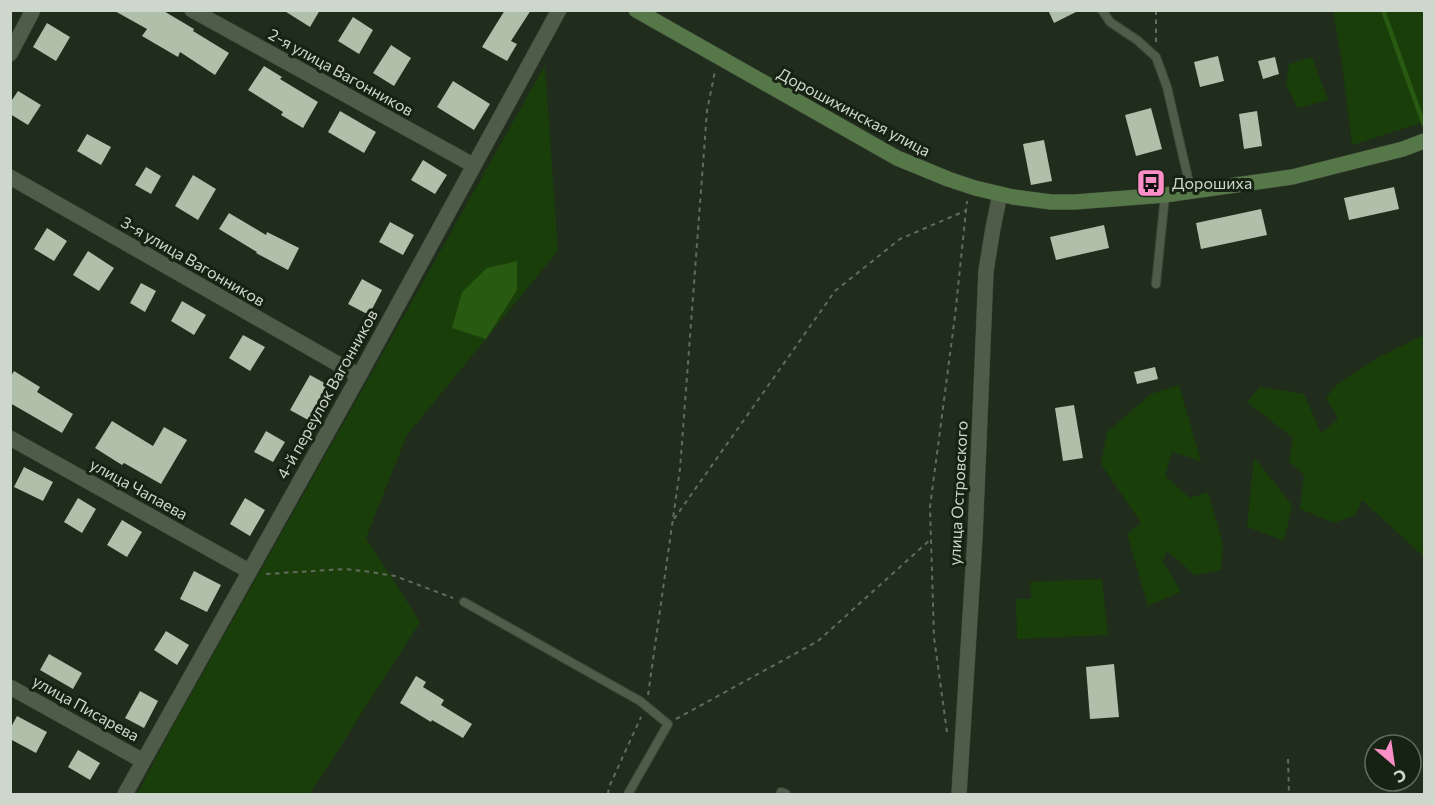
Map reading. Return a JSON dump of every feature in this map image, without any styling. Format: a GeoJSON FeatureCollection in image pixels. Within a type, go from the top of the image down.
{"type":"FeatureCollection","features":[{"type":"Feature","properties":{"kind":"street"},"geometry":{"type":"LineString","coordinates":[[10,54],[33,10]]}},
{"type":"Feature","properties":{"kind":"street","name":"2-я улица Вагонников"},"geometry":{"type":"LineString","coordinates":[[192,10],[473,165]]}},
{"type":"Feature","properties":{"kind":"street","name":"4-й переулок Вагонников"},"geometry":{"type":"LineString","coordinates":[[126,795],[559,10]]}},
{"type":"Feature","properties":{"kind":"street","name":"Дорошихинская улица"},"geometry":{"type":"LineString","coordinates":[[636,10],[897,158],[935,175],[1000,194],[1038,200],[1075,202],[1166,195],[1292,177],[1403,149],[1425,141]]}},
{"type":"Feature","properties":{"kind":"street","name":"3-я улица Вагонников"},"geometry":{"type":"LineString","coordinates":[[10,177],[359,376]]}},
{"type":"Feature","properties":{"kind":"street","name":"улица Островского"},"geometry":{"type":"LineString","coordinates":[[959,795],[975,537],[986,271],[1000,194]]}},
{"type":"Feature","properties":{"kind":"street","name":"улица Чапаева"},"geometry":{"type":"LineString","coordinates":[[10,438],[249,571]]}},
{"type":"Feature","properties":{"kind":"street","name":"улица Писарева"},"geometry":{"type":"LineString","coordinates":[[10,687],[143,761]]}},
{"type":"Feature","properties":{"kind":"lane"},"geometry":{"type":"LineString","coordinates":[[1102,10],[1110,22],[1137,40],[1156,57],[1167,87],[1191,191]]}},
{"type":"Feature","properties":{"kind":"lane"},"geometry":{"type":"LineString","coordinates":[[1156,284],[1166,195]]}},
{"type":"Feature","properties":{"kind":"lane"},"geometry":{"type":"LineString","coordinates":[[464,602],[629,695],[668,723],[627,795]]}},
{"type":"Feature","properties":{"kind":"path"},"geometry":{"type":"LineString","coordinates":[[1156,10],[1156,57]]}},
{"type":"Feature","properties":{"kind":"path"},"geometry":{"type":"LineString","coordinates":[[608,795],[609,787],[647,707],[680,469],[707,111],[718,57]]}},
{"type":"Feature","properties":{"kind":"path"},"geometry":{"type":"LineString","coordinates":[[948,738],[934,637],[930,507],[968,186]]}},
{"type":"Feature","properties":{"kind":"path"},"geometry":{"type":"LineString","coordinates":[[673,521],[835,291],[900,239],[966,210]]}},
{"type":"Feature","properties":{"kind":"path"},"geometry":{"type":"LineString","coordinates":[[668,723],[818,641],[931,539]]}},
{"type":"Feature","properties":{"kind":"path"},"geometry":{"type":"LineString","coordinates":[[249,571],[267,575],[345,569],[371,572],[395,576],[464,602]]}},
{"type":"Feature","properties":{"kind":"path"},"geometry":{"type":"LineString","coordinates":[[1288,759],[1289,795]]}},
{"type":"Feature","properties":{"kind":"shaded area"},"geometry":{"type":"Polygon","coordinates":[[[1333,11],[1424,11],[1424,119],[1418,124],[1352,145],[1333,11]]]}},
{"type":"Feature","properties":{"kind":"shaded area"},"geometry":{"type":"Polygon","coordinates":[[[1312,57],[1328,100],[1297,108],[1286,85],[1289,64],[1312,57]]]}},
{"type":"Feature","properties":{"kind":"shaded area"},"geometry":{"type":"Polygon","coordinates":[[[545,65],[558,251],[407,435],[366,538],[420,622],[310,794],[137,794],[173,726],[545,65]]]}},
{"type":"Feature","properties":{"kind":"shaded area"},"geometry":{"type":"Polygon","coordinates":[[[517,261],[517,290],[486,339],[452,328],[462,292],[487,268],[517,261]]]}},
{"type":"Feature","properties":{"kind":"shaded area"},"geometry":{"type":"Polygon","coordinates":[[[1424,335],[1424,557],[1362,500],[1355,515],[1334,523],[1300,509],[1304,475],[1289,461],[1293,438],[1247,402],[1260,387],[1304,394],[1321,433],[1338,419],[1326,398],[1337,384],[1381,356],[1424,335]]]}},
{"type":"Feature","properties":{"kind":"shaded area"},"geometry":{"type":"Polygon","coordinates":[[[1179,385],[1201,461],[1172,452],[1165,476],[1190,498],[1208,492],[1223,544],[1221,570],[1195,575],[1167,551],[1163,561],[1181,592],[1148,606],[1127,534],[1141,523],[1101,464],[1107,432],[1151,394],[1179,385]]]}},
{"type":"Feature","properties":{"kind":"shaded area"},"geometry":{"type":"Polygon","coordinates":[[[1254,457],[1292,505],[1284,541],[1247,527],[1254,457]]]}},
{"type":"Feature","properties":{"kind":"shaded area"},"geometry":{"type":"Polygon","coordinates":[[[1102,579],[1108,635],[1017,639],[1016,599],[1031,599],[1030,582],[1102,579]]]}},
{"type":"Feature","properties":{"kind":"building"},"geometry":{"type":"Polygon","coordinates":[[[113,10],[162,10],[229,53],[215,75],[180,52],[178,57],[142,36],[147,29],[113,10]]]}},
{"type":"Feature","properties":{"kind":"building"},"geometry":{"type":"Polygon","coordinates":[[[283,10],[320,10],[310,27],[283,10]]]}},
{"type":"Feature","properties":{"kind":"building"},"geometry":{"type":"Polygon","coordinates":[[[505,10],[531,10],[511,41],[517,44],[507,61],[482,47],[505,10]]]}},
{"type":"Feature","properties":{"kind":"building"},"geometry":{"type":"Polygon","coordinates":[[[1048,10],[1080,10],[1054,23],[1048,10]]]}},
{"type":"Feature","properties":{"kind":"building"},"geometry":{"type":"Polygon","coordinates":[[[353,17],[373,30],[359,54],[338,41],[353,17]]]}},
{"type":"Feature","properties":{"kind":"building"},"geometry":{"type":"Polygon","coordinates":[[[47,23],[70,37],[56,61],[33,47],[47,23]]]}},
{"type":"Feature","properties":{"kind":"building"},"geometry":{"type":"Polygon","coordinates":[[[391,45],[411,58],[394,86],[373,73],[391,45]]]}},
{"type":"Feature","properties":{"kind":"building"},"geometry":{"type":"Polygon","coordinates":[[[1218,56],[1224,81],[1200,87],[1194,62],[1218,56]]]}},
{"type":"Feature","properties":{"kind":"building"},"geometry":{"type":"Polygon","coordinates":[[[1275,57],[1279,74],[1263,79],[1258,61],[1275,57]]]}},
{"type":"Feature","properties":{"kind":"building"},"geometry":{"type":"Polygon","coordinates":[[[264,66],[282,77],[280,79],[318,102],[303,128],[281,115],[283,112],[248,90],[264,66]]]}},
{"type":"Feature","properties":{"kind":"building"},"geometry":{"type":"Polygon","coordinates":[[[453,81],[490,104],[474,130],[437,107],[453,81]]]}},
{"type":"Feature","properties":{"kind":"building"},"geometry":{"type":"Polygon","coordinates":[[[18,91],[41,105],[28,125],[10,114],[10,103],[18,91]]]}},
{"type":"Feature","properties":{"kind":"building"},"geometry":{"type":"Polygon","coordinates":[[[1151,108],[1162,149],[1136,156],[1125,115],[1151,108]]]}},
{"type":"Feature","properties":{"kind":"building"},"geometry":{"type":"Polygon","coordinates":[[[340,111],[376,132],[364,153],[328,132],[340,111]]]}},
{"type":"Feature","properties":{"kind":"building"},"geometry":{"type":"Polygon","coordinates":[[[1257,111],[1262,146],[1244,149],[1239,114],[1257,111]]]}},
{"type":"Feature","properties":{"kind":"building"},"geometry":{"type":"Polygon","coordinates":[[[87,134],[111,147],[101,165],[77,151],[87,134]]]}},
{"type":"Feature","properties":{"kind":"building"},"geometry":{"type":"Polygon","coordinates":[[[1044,140],[1052,181],[1031,185],[1023,144],[1044,140]]]}},
{"type":"Feature","properties":{"kind":"building"},"geometry":{"type":"Polygon","coordinates":[[[423,160],[447,175],[435,194],[411,180],[423,160]]]}},
{"type":"Feature","properties":{"kind":"building"},"geometry":{"type":"Polygon","coordinates":[[[146,167],[161,176],[151,194],[135,185],[146,167]]]}},
{"type":"Feature","properties":{"kind":"building"},"geometry":{"type":"Polygon","coordinates":[[[193,175],[216,189],[198,220],[175,206],[193,175]]]}},
{"type":"Feature","properties":{"kind":"building"},"geometry":{"type":"Polygon","coordinates":[[[1394,187],[1399,209],[1349,220],[1344,198],[1394,187]]]}},
{"type":"Feature","properties":{"kind":"building"},"geometry":{"type":"Polygon","coordinates":[[[1261,209],[1267,235],[1201,249],[1196,223],[1261,209]]]}},
{"type":"Feature","properties":{"kind":"building"},"geometry":{"type":"Polygon","coordinates":[[[229,213],[266,235],[267,232],[299,248],[288,270],[219,229],[229,213]]]}},
{"type":"Feature","properties":{"kind":"building"},"geometry":{"type":"Polygon","coordinates":[[[390,222],[414,235],[403,255],[379,242],[390,222]]]}},
{"type":"Feature","properties":{"kind":"building"},"geometry":{"type":"Polygon","coordinates":[[[1104,225],[1109,248],[1056,260],[1050,237],[1104,225]]]}},
{"type":"Feature","properties":{"kind":"building"},"geometry":{"type":"Polygon","coordinates":[[[47,228],[67,241],[54,261],[34,249],[47,228]]]}},
{"type":"Feature","properties":{"kind":"building"},"geometry":{"type":"Polygon","coordinates":[[[88,251],[114,268],[99,291],[73,275],[88,251]]]}},
{"type":"Feature","properties":{"kind":"building"},"geometry":{"type":"Polygon","coordinates":[[[362,279],[382,290],[369,315],[348,304],[362,279]]]}},
{"type":"Feature","properties":{"kind":"building"},"geometry":{"type":"Polygon","coordinates":[[[141,283],[156,291],[145,312],[130,303],[141,283]]]}},
{"type":"Feature","properties":{"kind":"building"},"geometry":{"type":"Polygon","coordinates":[[[182,301],[206,315],[194,335],[171,321],[182,301]]]}},
{"type":"Feature","properties":{"kind":"building"},"geometry":{"type":"Polygon","coordinates":[[[243,335],[265,347],[250,371],[229,358],[243,335]]]}},
{"type":"Feature","properties":{"kind":"building"},"geometry":{"type":"Polygon","coordinates":[[[1155,367],[1158,379],[1137,384],[1134,372],[1155,367]]]}},
{"type":"Feature","properties":{"kind":"building"},"geometry":{"type":"Polygon","coordinates":[[[14,371],[40,387],[37,392],[73,414],[62,433],[10,403],[10,378],[14,371]]]}},
{"type":"Feature","properties":{"kind":"building"},"geometry":{"type":"Polygon","coordinates":[[[310,375],[330,386],[310,421],[290,410],[310,375]]]}},
{"type":"Feature","properties":{"kind":"building"},"geometry":{"type":"Polygon","coordinates":[[[1074,405],[1083,458],[1063,461],[1055,408],[1074,405]]]}},
{"type":"Feature","properties":{"kind":"building"},"geometry":{"type":"Polygon","coordinates":[[[112,421],[153,446],[164,427],[187,440],[161,484],[124,463],[122,465],[95,448],[112,421]]]}},
{"type":"Feature","properties":{"kind":"building"},"geometry":{"type":"Polygon","coordinates":[[[266,431],[285,442],[273,462],[254,452],[266,431]]]}},
{"type":"Feature","properties":{"kind":"building"},"geometry":{"type":"Polygon","coordinates":[[[24,467],[53,482],[43,501],[14,487],[24,467]]]}},
{"type":"Feature","properties":{"kind":"building"},"geometry":{"type":"Polygon","coordinates":[[[78,498],[96,509],[82,533],[64,522],[78,498]]]}},
{"type":"Feature","properties":{"kind":"building"},"geometry":{"type":"Polygon","coordinates":[[[245,498],[265,510],[250,536],[230,524],[245,498]]]}},
{"type":"Feature","properties":{"kind":"building"},"geometry":{"type":"Polygon","coordinates":[[[122,520],[142,532],[127,557],[107,545],[122,520]]]}},
{"type":"Feature","properties":{"kind":"building"},"geometry":{"type":"Polygon","coordinates":[[[194,571],[221,585],[207,612],[180,599],[194,571]]]}},
{"type":"Feature","properties":{"kind":"building"},"geometry":{"type":"Polygon","coordinates":[[[166,631],[189,645],[177,665],[154,650],[166,631]]]}},
{"type":"Feature","properties":{"kind":"building"},"geometry":{"type":"Polygon","coordinates":[[[49,654],[82,673],[73,689],[40,670],[49,654]]]}},
{"type":"Feature","properties":{"kind":"building"},"geometry":{"type":"Polygon","coordinates":[[[1114,664],[1119,717],[1090,719],[1086,667],[1114,664]]]}},
{"type":"Feature","properties":{"kind":"building"},"geometry":{"type":"Polygon","coordinates":[[[416,676],[426,682],[423,687],[444,700],[441,705],[472,724],[463,738],[400,703],[416,676]]]}},
{"type":"Feature","properties":{"kind":"building"},"geometry":{"type":"Polygon","coordinates":[[[140,691],[158,701],[144,728],[125,718],[140,691]]]}},
{"type":"Feature","properties":{"kind":"building"},"geometry":{"type":"Polygon","coordinates":[[[17,716],[47,732],[36,753],[10,739],[10,729],[17,716]]]}},
{"type":"Feature","properties":{"kind":"building"},"geometry":{"type":"Polygon","coordinates":[[[78,750],[100,763],[90,780],[68,767],[78,750]]]}},
{"type":"Feature","properties":{"kind":"waterway"},"geometry":{"type":"LineString","coordinates":[[1383,10],[1424,125]]}},
{"type":"Feature","properties":{"kind":"place","name":"Дорошиха"},"geometry":{"type":"Point","coordinates":[1151,183]}}]}
